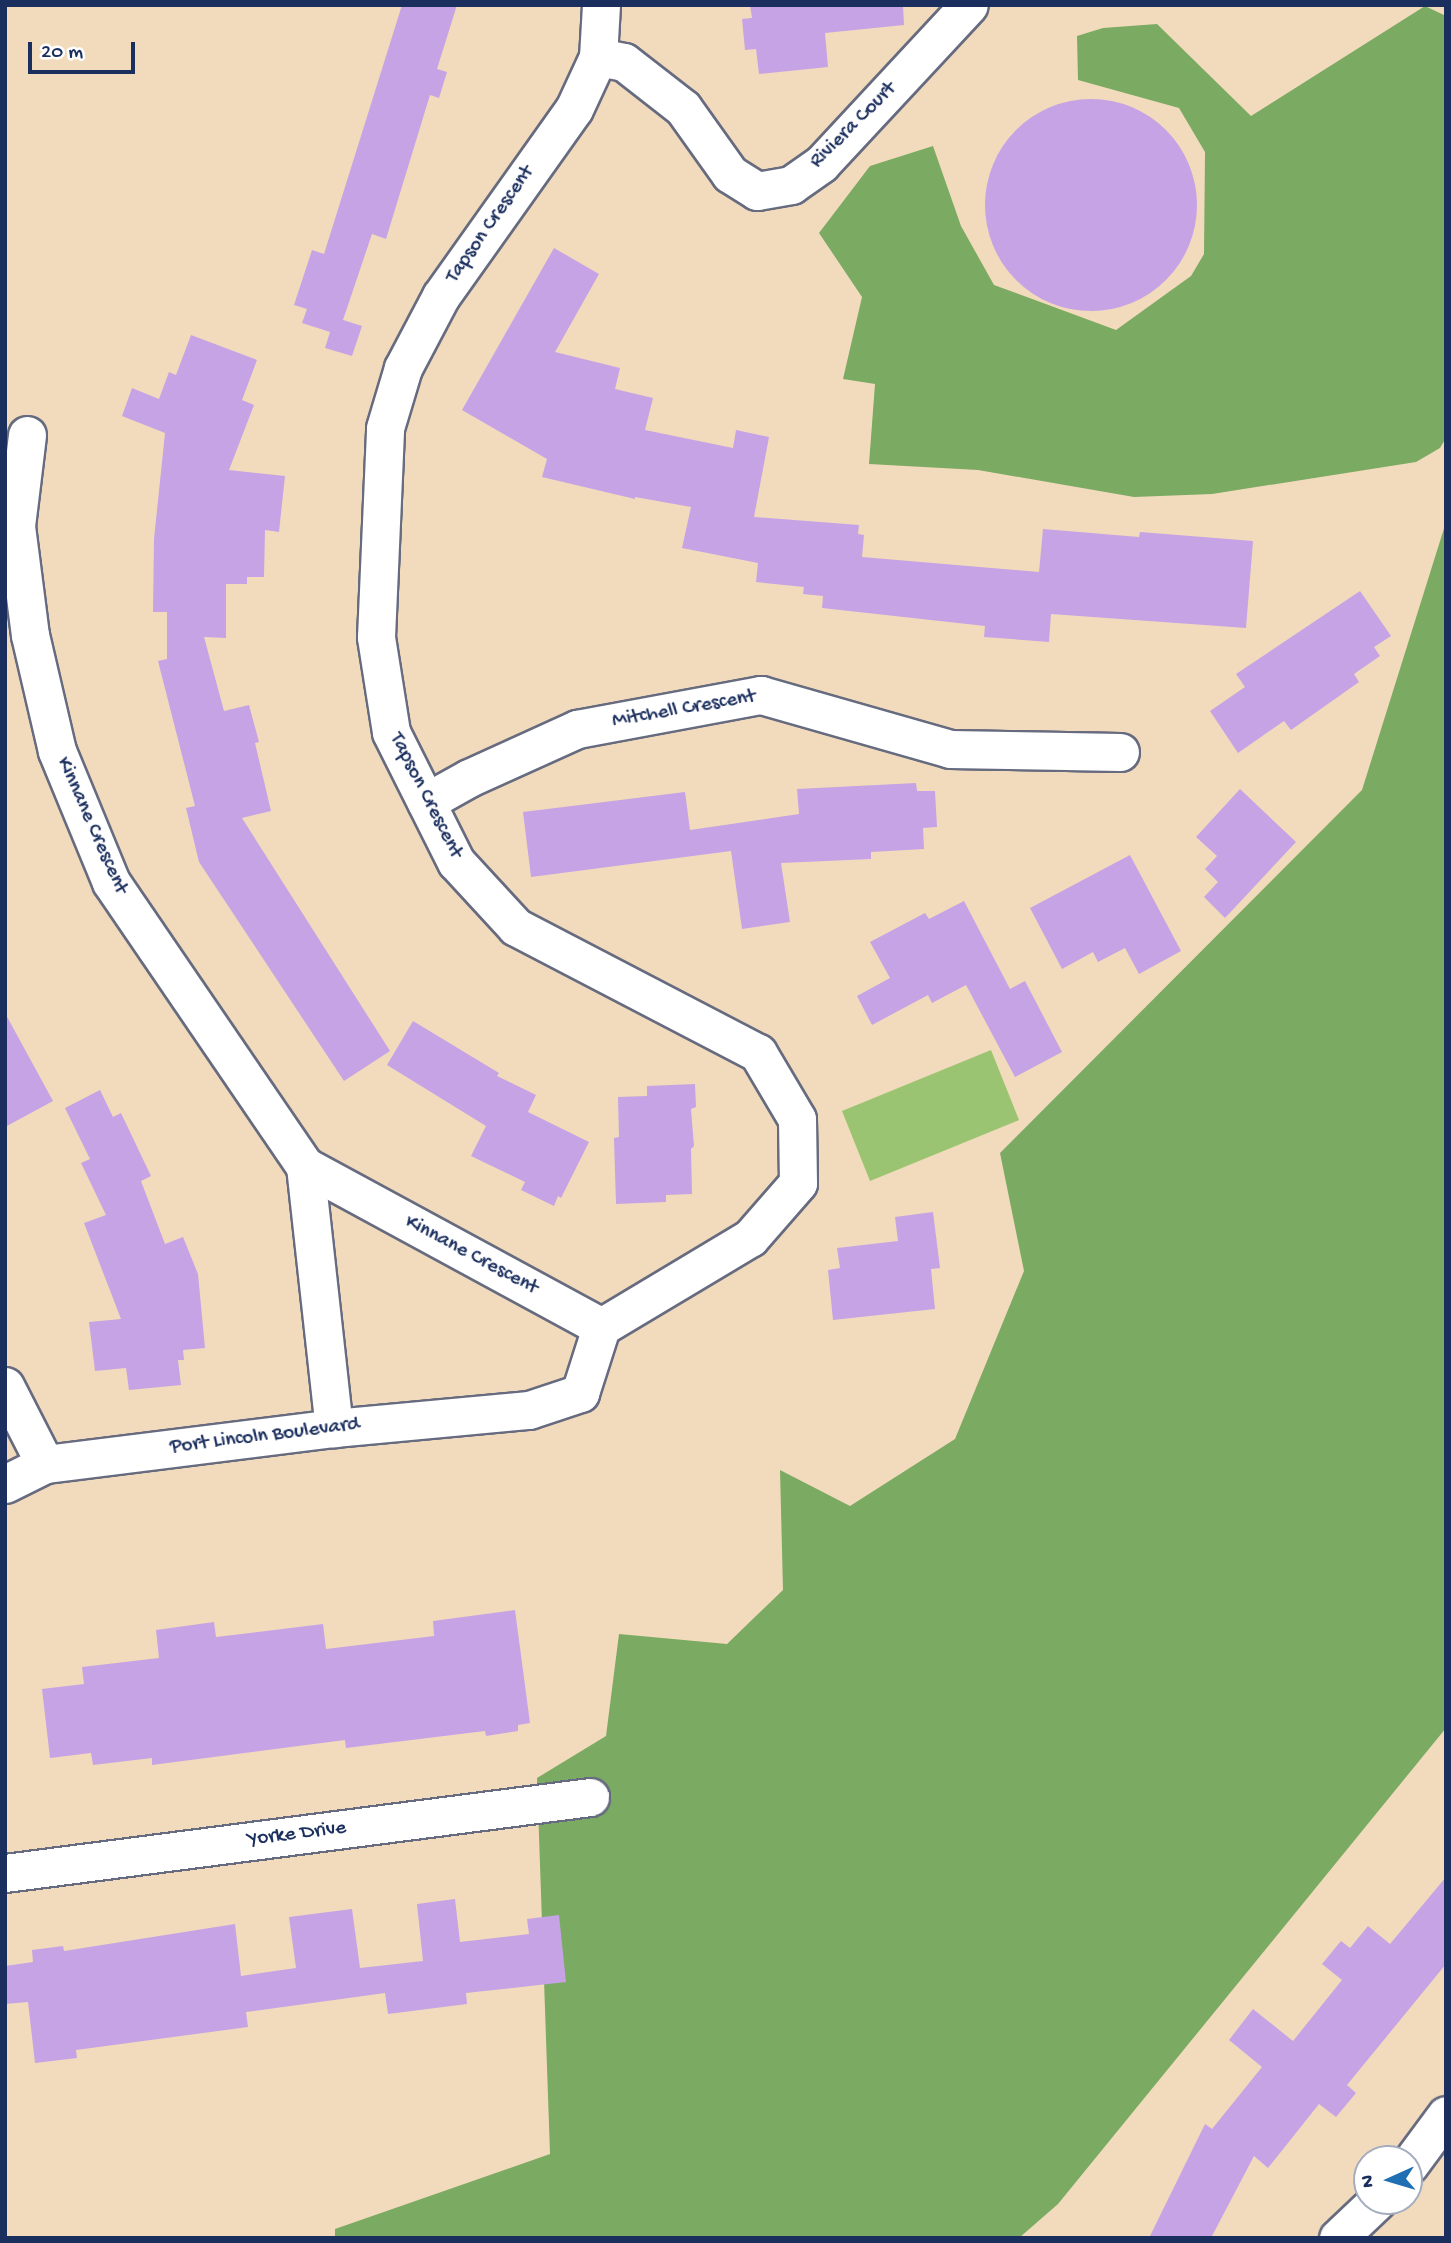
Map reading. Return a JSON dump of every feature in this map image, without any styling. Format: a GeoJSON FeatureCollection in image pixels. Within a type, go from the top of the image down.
{"type":"FeatureCollection","features":[{"type":"Feature","properties":{"kind":"street","name":"Tapson Crescent"},"geometry":{"type":"LineString","coordinates":[[601,5],[598,57],[574,109],[441,296],[403,368],[385,428],[376,637],[391,732],[456,862],[516,927],[758,1053],[797,1119],[798,1182],[750,1238],[601,1327]]}},
{"type":"Feature","properties":{"kind":"street","name":"Riviera Court"},"geometry":{"type":"LineString","coordinates":[[598,57],[624,62],[683,108],[730,174],[757,191],[791,185],[821,164],[970,5]]}},
{"type":"Feature","properties":{"kind":"street","name":"Kinnane Crescent"},"geometry":{"type":"LineString","coordinates":[[27,435],[16,526],[30,635],[57,751],[111,882],[305,1166],[601,1327]]}},
{"type":"Feature","properties":{"kind":"street","name":"Mitchell Crescent"},"geometry":{"type":"LineString","coordinates":[[426,802],[469,778],[577,729],[761,695],[950,749],[1120,752]]}},
{"type":"Feature","properties":{"kind":"street","name":"Kinnane Crescent"},"geometry":{"type":"LineString","coordinates":[[305,1166],[334,1428]]}},
{"type":"Feature","properties":{"kind":"street","name":"Port Lincoln Boulevard"},"geometry":{"type":"LineString","coordinates":[[5,1484],[45,1464],[334,1428],[529,1410],[580,1394],[601,1327]]}},
{"type":"Feature","properties":{"kind":"street"},"geometry":{"type":"LineString","coordinates":[[5,1387],[45,1464]]}},
{"type":"Feature","properties":{"kind":"street","name":"Yorke Drive"},"geometry":{"type":"LineString","coordinates":[[5,1873],[590,1797]]}},
{"type":"Feature","properties":{"kind":"street"},"geometry":{"type":"LineString","coordinates":[[1423,2146],[1446,2115]]}},
{"type":"Feature","properties":{"kind":"street"},"geometry":{"type":"LineString","coordinates":[[1338,2238],[1362,2215]]}},
{"type":"Feature","properties":{"kind":"green space"},"geometry":{"type":"Polygon","coordinates":[[[1425,6],[1446,16],[1446,438],[1440,448],[1416,462],[1212,494],[1134,497],[978,470],[869,464],[875,384],[843,379],[862,297],[819,233],[870,166],[933,146],[961,226],[994,285],[1116,330],[1191,276],[1204,254],[1205,152],[1179,108],[1078,80],[1077,36],[1103,28],[1157,24],[1251,116],[1425,6]]]}},
{"type":"Feature","properties":{"kind":"green space"},"geometry":{"type":"Polygon","coordinates":[[[1446,522],[1446,1728],[1058,2204],[1019,2238],[335,2238],[335,2229],[550,2154],[537,1778],[606,1736],[619,1634],[727,1644],[783,1590],[780,1470],[850,1506],[955,1439],[1024,1271],[1000,1153],[1362,790],[1446,522]]]}},
{"type":"Feature","properties":{"kind":"green space"},"geometry":{"type":"Polygon","coordinates":[[[991,1050],[1019,1120],[870,1181],[842,1111],[991,1050]]]}},
{"type":"Feature","properties":{"kind":"building"},"geometry":{"type":"Polygon","coordinates":[[[402,5],[457,5],[437,69],[447,72],[439,98],[430,95],[386,239],[372,234],[343,320],[362,326],[352,356],[325,348],[330,332],[302,323],[307,309],[294,305],[312,250],[324,254],[402,5]]]}},
{"type":"Feature","properties":{"kind":"building"},"geometry":{"type":"Polygon","coordinates":[[[750,5],[903,5],[904,25],[825,33],[828,67],[759,74],[756,49],[745,50],[742,19],[752,18],[750,5]]]}},
{"type":"Feature","properties":{"kind":"building"},"geometry":{"type":"Polygon","coordinates":[[[1091,99],[1112,101],[1131,107],[1166,130],[1189,165],[1195,184],[1195,226],[1189,245],[1166,280],[1131,303],[1112,309],[1091,311],[1070,309],[1051,303],[1016,280],[993,245],[987,226],[985,205],[987,184],[993,165],[1016,130],[1051,107],[1070,101],[1091,99]]]}},
{"type":"Feature","properties":{"kind":"building"},"geometry":{"type":"Polygon","coordinates":[[[554,248],[599,274],[555,352],[620,368],[615,389],[653,398],[645,430],[733,448],[736,430],[769,437],[754,517],[859,525],[858,534],[864,535],[862,557],[1039,572],[1043,529],[1139,537],[1140,532],[1253,541],[1246,628],[1051,614],[1049,642],[984,637],[985,626],[822,608],[823,596],[803,594],[804,587],[756,582],[758,563],[682,548],[691,507],[635,499],[542,477],[547,459],[462,410],[554,248]]]}},
{"type":"Feature","properties":{"kind":"building"},"geometry":{"type":"Polygon","coordinates":[[[191,335],[257,360],[242,400],[254,405],[229,470],[285,476],[279,532],[265,530],[264,577],[247,577],[247,584],[226,584],[226,638],[204,637],[224,711],[249,705],[259,742],[255,743],[271,811],[242,818],[390,1051],[344,1081],[199,862],[186,808],[195,806],[158,661],[167,659],[167,612],[153,612],[154,539],[165,433],[122,416],[132,388],[159,399],[169,372],[176,375],[191,335]]]}},
{"type":"Feature","properties":{"kind":"building"},"geometry":{"type":"Polygon","coordinates":[[[1360,591],[1391,636],[1374,647],[1380,656],[1354,674],[1359,682],[1291,730],[1284,721],[1238,753],[1210,711],[1245,687],[1236,674],[1360,591]]]}},
{"type":"Feature","properties":{"kind":"building"},"geometry":{"type":"Polygon","coordinates":[[[916,783],[917,791],[935,791],[937,827],[923,828],[924,849],[871,852],[871,859],[781,863],[790,922],[742,929],[731,851],[531,877],[523,812],[685,792],[690,830],[799,814],[797,789],[916,783]]]}},
{"type":"Feature","properties":{"kind":"building"},"geometry":{"type":"Polygon","coordinates":[[[1240,789],[1296,842],[1225,918],[1204,897],[1218,882],[1205,869],[1217,856],[1196,837],[1240,789]]]}},
{"type":"Feature","properties":{"kind":"building"},"geometry":{"type":"Polygon","coordinates":[[[1130,855],[1181,951],[1139,974],[1125,948],[1098,962],[1093,952],[1062,969],[1030,908],[1130,855]]]}},
{"type":"Feature","properties":{"kind":"building"},"geometry":{"type":"Polygon","coordinates":[[[964,901],[1010,989],[1025,981],[1062,1052],[1015,1077],[966,985],[932,1003],[928,995],[872,1025],[857,996],[890,978],[870,942],[925,913],[929,919],[964,901]]]}},
{"type":"Feature","properties":{"kind":"building"},"geometry":{"type":"Polygon","coordinates":[[[5,1013],[53,1101],[5,1127],[5,1013]]]}},
{"type":"Feature","properties":{"kind":"building"},"geometry":{"type":"Polygon","coordinates":[[[413,1021],[499,1073],[497,1076],[536,1095],[528,1112],[589,1142],[561,1198],[558,1196],[554,1206],[521,1190],[525,1182],[471,1156],[486,1126],[387,1065],[413,1021]]]}},
{"type":"Feature","properties":{"kind":"building"},"geometry":{"type":"Polygon","coordinates":[[[695,1084],[696,1107],[691,1109],[694,1146],[691,1149],[692,1194],[666,1195],[666,1202],[616,1204],[614,1138],[619,1137],[618,1097],[647,1096],[647,1086],[695,1084]]]}},
{"type":"Feature","properties":{"kind":"building"},"geometry":{"type":"Polygon","coordinates":[[[100,1090],[113,1117],[121,1113],[151,1176],[141,1181],[165,1244],[183,1237],[198,1274],[205,1348],[183,1350],[184,1360],[178,1360],[181,1385],[129,1390],[126,1368],[95,1371],[89,1322],[121,1319],[84,1223],[106,1215],[81,1163],[90,1159],[65,1108],[100,1090]]]}},
{"type":"Feature","properties":{"kind":"building"},"geometry":{"type":"Polygon","coordinates":[[[933,1212],[940,1268],[931,1269],[935,1309],[833,1320],[828,1270],[840,1268],[837,1248],[898,1241],[895,1217],[933,1212]]]}},
{"type":"Feature","properties":{"kind":"building"},"geometry":{"type":"Polygon","coordinates":[[[515,1610],[530,1723],[518,1725],[518,1731],[486,1736],[485,1731],[346,1748],[345,1740],[152,1765],[152,1758],[93,1765],[91,1753],[50,1758],[42,1689],[84,1684],[82,1667],[159,1658],[156,1630],[214,1622],[216,1637],[323,1624],[326,1649],[434,1636],[433,1621],[515,1610]]]}},
{"type":"Feature","properties":{"kind":"building"},"geometry":{"type":"Polygon","coordinates":[[[1446,1877],[1446,1964],[1347,2085],[1356,2093],[1336,2117],[1319,2104],[1268,2168],[1254,2156],[1211,2238],[1149,2238],[1205,2124],[1212,2129],[1262,2067],[1229,2040],[1253,2009],[1293,2041],[1342,1980],[1322,1964],[1341,1941],[1350,1948],[1368,1926],[1390,1944],[1446,1877]]]}},
{"type":"Feature","properties":{"kind":"building"},"geometry":{"type":"Polygon","coordinates":[[[455,1899],[460,1942],[529,1934],[527,1919],[559,1915],[566,1982],[466,1993],[467,2004],[388,2014],[385,1993],[246,2012],[248,2027],[76,2050],[77,2058],[35,2063],[28,2002],[5,2004],[5,1966],[33,1962],[32,1950],[63,1946],[64,1951],[235,1924],[241,1976],[296,1968],[289,1917],[352,1909],[360,1968],[423,1961],[417,1904],[455,1899]]]}}]}
